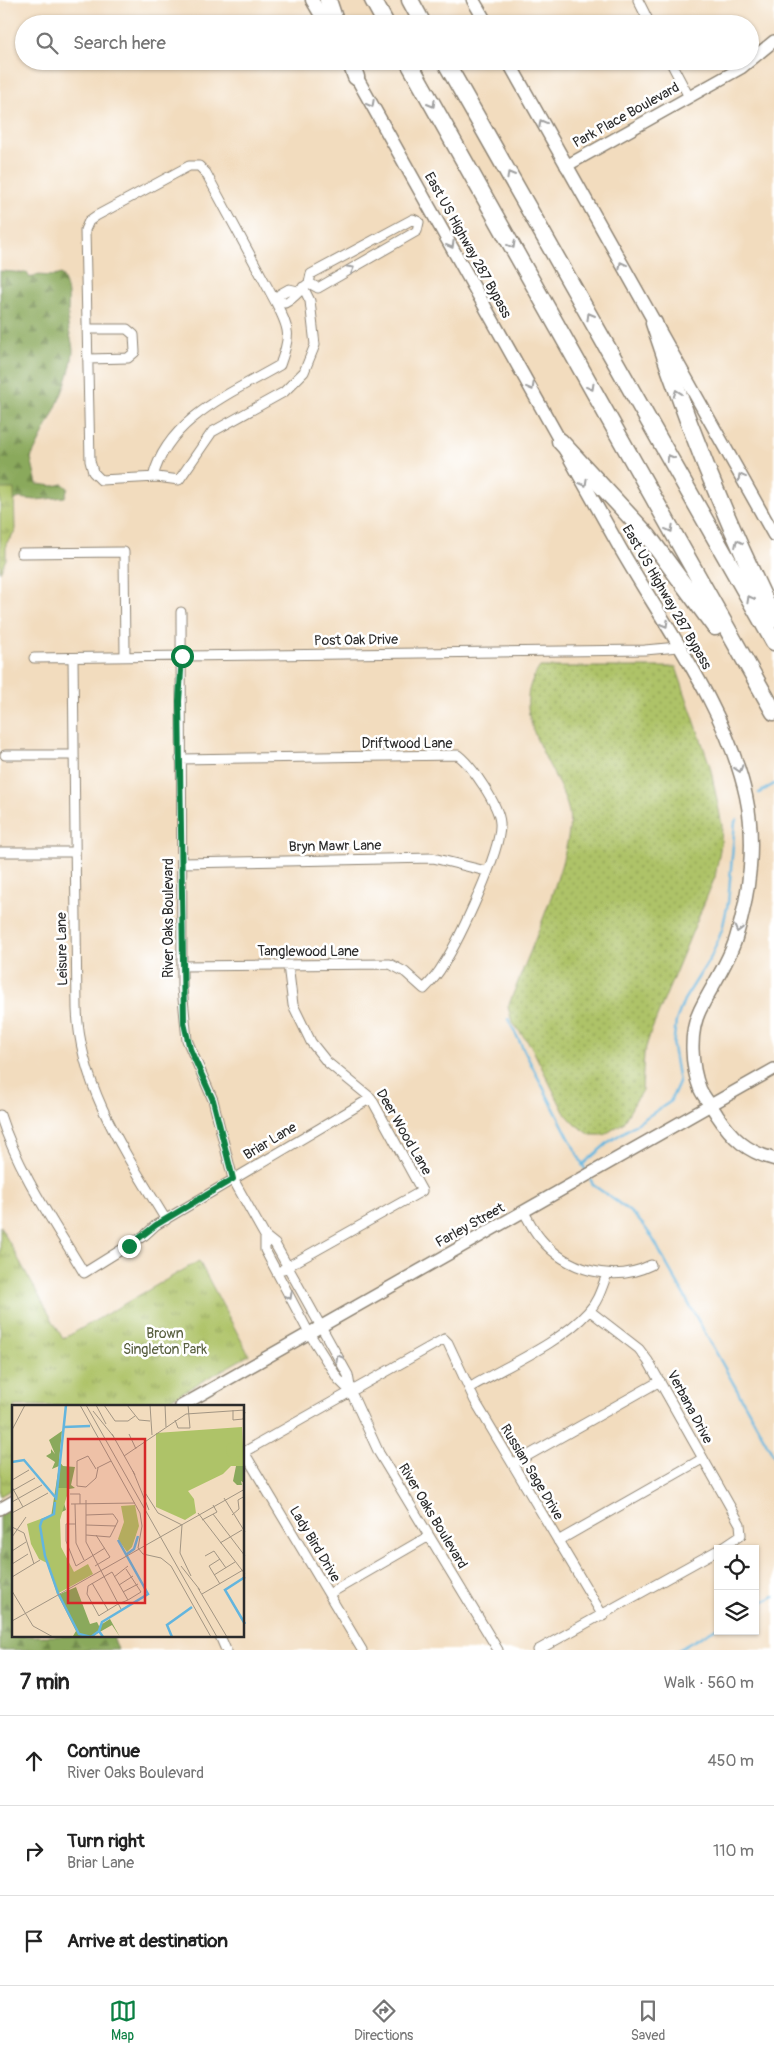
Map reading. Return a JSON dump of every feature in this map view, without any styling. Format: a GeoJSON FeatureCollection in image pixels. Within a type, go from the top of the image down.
{"type":"FeatureCollection","features":[{"type":"Feature","properties":{"kind":"highway"},"geometry":{"type":"LineString","coordinates":[[328,0],[333,15]]}},
{"type":"Feature","properties":{"kind":"highway"},"geometry":{"type":"LineString","coordinates":[[373,0],[381,15]]}},
{"type":"Feature","properties":{"kind":"highway"},"geometry":{"type":"LineString","coordinates":[[410,0],[419,15]]}},
{"type":"Feature","properties":{"kind":"highway"},"geometry":{"type":"LineString","coordinates":[[353,70],[356,78]]}},
{"type":"Feature","properties":{"kind":"highway"},"geometry":{"type":"LineString","coordinates":[[413,70],[774,712]]}},
{"type":"Feature","properties":{"kind":"highway"},"geometry":{"type":"LineString","coordinates":[[450,70],[774,642]]}},
{"type":"Feature","properties":{"kind":"highway"},"geometry":{"type":"LineString","coordinates":[[654,323],[681,404],[718,499],[774,619]]}},
{"type":"Feature","properties":{"kind":"highway"},"geometry":{"type":"LineString","coordinates":[[560,441],[648,536],[764,695]]}},
{"type":"Feature","properties":{"kind":"main road"},"geometry":{"type":"LineString","coordinates":[[312,0],[321,15]]}},
{"type":"Feature","properties":{"kind":"main road"},"geometry":{"type":"LineString","coordinates":[[473,0],[482,15]]}},
{"type":"Feature","properties":{"kind":"main road"},"geometry":{"type":"LineString","coordinates":[[513,70],[774,535]]}},
{"type":"Feature","properties":{"kind":"main road","name":"East US Highway 287 Bypass"},"geometry":{"type":"LineString","coordinates":[[356,78],[560,441],[678,648],[702,686],[728,738],[738,766],[749,818],[750,870],[736,937],[722,972],[699,1012],[694,1026],[693,1045],[696,1075],[701,1090],[729,1133],[743,1146],[757,1154],[774,1159]]}},
{"type":"Feature","properties":{"kind":"street"},"geometry":{"type":"LineString","coordinates":[[638,0],[646,15]]}},
{"type":"Feature","properties":{"kind":"street","name":"Park Place Boulevard"},"geometry":{"type":"LineString","coordinates":[[759,53],[774,41]]}},
{"type":"Feature","properties":{"kind":"street"},"geometry":{"type":"LineString","coordinates":[[675,70],[689,97]]}},
{"type":"Feature","properties":{"kind":"street","name":"Park Place Boulevard"},"geometry":{"type":"LineString","coordinates":[[566,166],[737,70]]}},
{"type":"Feature","properties":{"kind":"street"},"geometry":{"type":"LineString","coordinates":[[153,478],[157,462],[173,438],[193,416],[280,365],[288,344],[288,326],[277,302],[206,173],[199,166],[189,166],[89,221],[85,230],[90,461],[93,472],[101,480],[153,478],[179,480],[212,432],[284,392],[304,372],[315,345],[310,301],[303,287]]}},
{"type":"Feature","properties":{"kind":"street"},"geometry":{"type":"LineString","coordinates":[[277,302],[285,303],[294,298],[311,274],[413,220],[419,222],[434,215]]}},
{"type":"Feature","properties":{"kind":"street"},"geometry":{"type":"LineString","coordinates":[[303,287],[318,288],[417,231],[419,222]]}},
{"type":"Feature","properties":{"kind":"street"},"geometry":{"type":"LineString","coordinates":[[87,329],[127,329],[134,335],[135,352],[128,358],[88,359]]}},
{"type":"Feature","properties":{"kind":"street"},"geometry":{"type":"LineString","coordinates":[[21,553],[124,552],[125,656]]}},
{"type":"Feature","properties":{"kind":"street","name":"River Oaks Boulevard"},"geometry":{"type":"LineString","coordinates":[[181,612],[182,656],[179,701],[182,966],[187,1040],[213,1100],[233,1179],[265,1236],[275,1244],[348,1374],[351,1392],[380,1453],[498,1650]]}},
{"type":"Feature","properties":{"kind":"street","name":"Post Oak Drive"},"geometry":{"type":"LineString","coordinates":[[34,658],[678,648]]}},
{"type":"Feature","properties":{"kind":"street","name":"Leisure Lane"},"geometry":{"type":"LineString","coordinates":[[73,658],[76,1009],[80,1046],[94,1093],[105,1116],[166,1220]]}},
{"type":"Feature","properties":{"kind":"street"},"geometry":{"type":"LineString","coordinates":[[5,755],[74,756]]}},
{"type":"Feature","properties":{"kind":"street","name":"Driftwood Lane"},"geometry":{"type":"LineString","coordinates":[[180,759],[458,756],[475,772],[499,817],[497,842],[472,908],[443,967],[424,990]]}},
{"type":"Feature","properties":{"kind":"street"},"geometry":{"type":"LineString","coordinates":[[0,852],[75,852]]}},
{"type":"Feature","properties":{"kind":"street","name":"Bryn Mawr Lane"},"geometry":{"type":"LineString","coordinates":[[182,863],[433,858],[486,871]]}},
{"type":"Feature","properties":{"kind":"street","name":"Tanglewood Lane"},"geometry":{"type":"LineString","coordinates":[[182,966],[390,964],[405,972],[424,990]]}},
{"type":"Feature","properties":{"kind":"street","name":"Deer Wood Lane"},"geometry":{"type":"LineString","coordinates":[[288,965],[293,1005],[311,1042],[327,1062],[371,1098],[422,1191],[288,1267]]}},
{"type":"Feature","properties":{"kind":"street","name":"Farley Street"},"geometry":{"type":"LineString","coordinates":[[182,1405],[712,1106],[774,1069]]}},
{"type":"Feature","properties":{"kind":"street","name":"Briar Lane"},"geometry":{"type":"LineString","coordinates":[[0,1115],[10,1143],[84,1273],[233,1179],[371,1098]]}},
{"type":"Feature","properties":{"kind":"street"},"geometry":{"type":"LineString","coordinates":[[524,1212],[541,1239],[554,1253],[569,1263],[607,1274],[628,1272],[650,1265]]}},
{"type":"Feature","properties":{"kind":"street","name":"River Oaks Boulevard"},"geometry":{"type":"LineString","coordinates":[[265,1236],[265,1250],[309,1333],[338,1379],[351,1392]]}},
{"type":"Feature","properties":{"kind":"street"},"geometry":{"type":"LineString","coordinates":[[276,1273],[288,1267]]}},
{"type":"Feature","properties":{"kind":"street"},"geometry":{"type":"LineString","coordinates":[[469,1388],[569,1330],[590,1311],[607,1274]]}},
{"type":"Feature","properties":{"kind":"street","name":"Verbana Drive"},"geometry":{"type":"LineString","coordinates":[[590,1311],[638,1350],[660,1381],[740,1524],[741,1535],[726,1545]]}},
{"type":"Feature","properties":{"kind":"street","name":"Russian Sage Drive"},"geometry":{"type":"LineString","coordinates":[[351,1392],[433,1343],[444,1339],[448,1343],[469,1388],[603,1616]]}},
{"type":"Feature","properties":{"kind":"street"},"geometry":{"type":"LineString","coordinates":[[513,1464],[660,1381]]}},
{"type":"Feature","properties":{"kind":"street"},"geometry":{"type":"LineString","coordinates":[[245,1451],[351,1392]]}},
{"type":"Feature","properties":{"kind":"street","name":"Lady Bird Drive"},"geometry":{"type":"LineString","coordinates":[[245,1454],[362,1650]]}},
{"type":"Feature","properties":{"kind":"street"},"geometry":{"type":"LineString","coordinates":[[558,1542],[702,1459]]}},
{"type":"Feature","properties":{"kind":"street"},"geometry":{"type":"LineString","coordinates":[[0,1508],[12,1502]]}},
{"type":"Feature","properties":{"kind":"street"},"geometry":{"type":"LineString","coordinates":[[329,1594],[429,1536]]}},
{"type":"Feature","properties":{"kind":"street"},"geometry":{"type":"LineString","coordinates":[[538,1650],[603,1616],[714,1553]]}},
{"type":"Feature","properties":{"kind":"street"},"geometry":{"type":"LineString","coordinates":[[221,1638],[226,1650]]}},
{"type":"Feature","properties":{"kind":"green space"},"geometry":{"type":"Polygon","coordinates":[[[0,271],[27,273],[30,278],[36,275],[54,276],[61,274],[68,293],[68,325],[73,351],[68,378],[63,392],[31,458],[37,484],[54,486],[63,484],[68,488],[65,497],[36,500],[19,498],[13,501],[14,529],[11,538],[0,543],[0,271]]]}},
{"type":"Feature","properties":{"kind":"green space"},"geometry":{"type":"Polygon","coordinates":[[[0,489],[14,489],[15,531],[6,544],[6,559],[0,572],[0,489]]]}},
{"type":"Feature","properties":{"kind":"green space"},"geometry":{"type":"Polygon","coordinates":[[[540,667],[676,667],[710,766],[722,825],[721,844],[715,877],[650,1034],[644,1054],[642,1090],[623,1123],[604,1135],[591,1135],[576,1125],[564,1112],[531,1046],[512,1022],[508,1007],[557,879],[569,829],[569,812],[563,794],[530,721],[528,703],[530,685],[540,667]]]}},
{"type":"Feature","properties":{"kind":"green space","name":"Brown Singleton Park"},"geometry":{"type":"Polygon","coordinates":[[[0,1226],[63,1339],[199,1261],[249,1355],[160,1405],[12,1405],[12,1489],[0,1496],[0,1226]]]}},
{"type":"Feature","properties":{"kind":"green space"},"geometry":{"type":"Polygon","coordinates":[[[12,1505],[12,1638],[114,1638],[118,1650],[0,1650],[0,1512],[12,1505]]]}},
{"type":"Feature","properties":{"kind":"waterway"},"geometry":{"type":"LineString","coordinates":[[759,793],[774,784]]}},
{"type":"Feature","properties":{"kind":"waterway"},"geometry":{"type":"LineString","coordinates":[[582,1165],[610,1141],[670,1102],[679,1082],[673,1047],[676,1021],[684,1000],[711,957],[722,930],[728,903],[735,822],[737,819]]}},
{"type":"Feature","properties":{"kind":"waterway"},"geometry":{"type":"LineString","coordinates":[[508,1019],[586,1171]]}},
{"type":"Feature","properties":{"kind":"waterway"},"geometry":{"type":"LineString","coordinates":[[590,1178],[593,1185],[634,1215],[648,1232],[774,1456]]}},
{"type":"Feature","properties":{"kind":"waterway"},"geometry":{"type":"LineString","coordinates":[[759,1604],[774,1596]]}},
{"type":"Feature","properties":{"kind":"waterway"},"geometry":{"type":"LineString","coordinates":[[678,1650],[714,1629]]}},
{"type":"Feature","properties":{"kind":"route"},"geometry":{"type":"LineString","coordinates":[[129,1246],[156,1225],[233,1179],[228,1164],[223,1133],[210,1090],[190,1049],[184,1023],[179,701],[182,656]]}}]}
